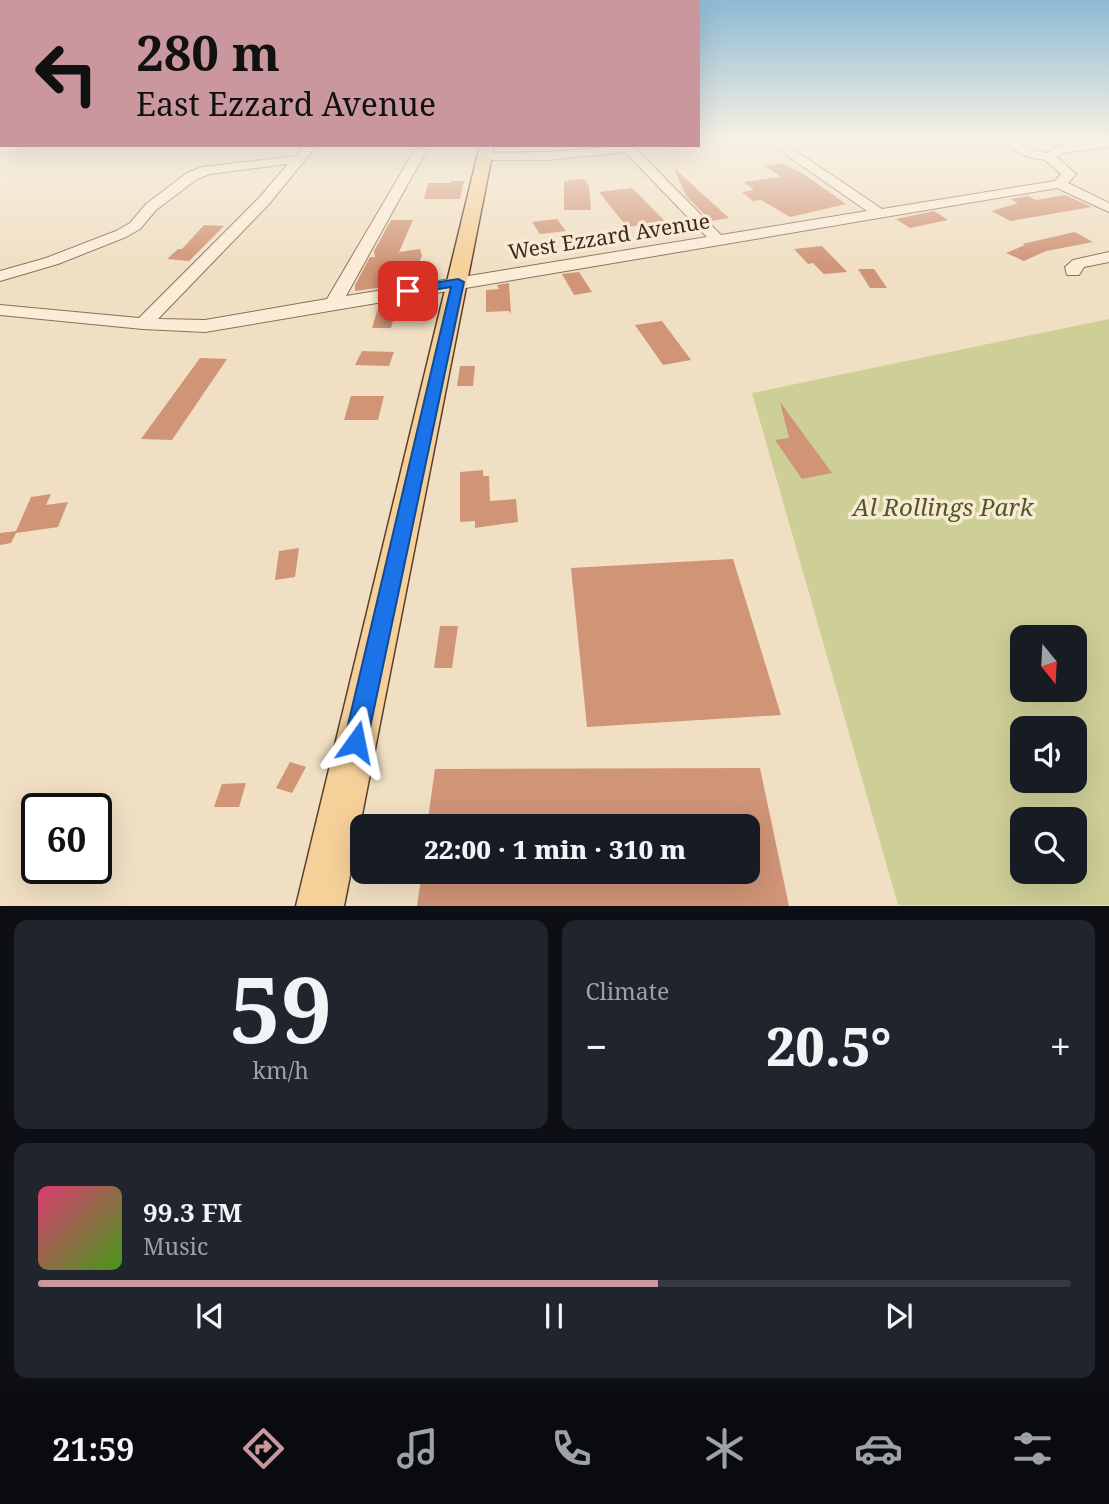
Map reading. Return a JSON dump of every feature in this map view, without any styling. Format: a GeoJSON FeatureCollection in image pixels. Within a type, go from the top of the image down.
{"type":"FeatureCollection","features":[{"type":"Feature","properties":{"kind":"main road"},"geometry":{"type":"LineString","coordinates":[[320,905],[479,182]]}},
{"type":"Feature","properties":{"kind":"street"},"geometry":{"type":"LineString","coordinates":[[0,276],[52,261],[121,234],[135,226],[151,207],[184,182]]}},
{"type":"Feature","properties":{"kind":"street"},"geometry":{"type":"LineString","coordinates":[[143,324],[279,182]]}},
{"type":"Feature","properties":{"kind":"street"},"geometry":{"type":"LineString","coordinates":[[333,303],[402,182]]}},
{"type":"Feature","properties":{"kind":"street"},"geometry":{"type":"LineString","coordinates":[[660,182],[718,240]]}},
{"type":"Feature","properties":{"kind":"street"},"geometry":{"type":"LineString","coordinates":[[834,182],[879,213]]}},
{"type":"Feature","properties":{"kind":"street"},"geometry":{"type":"LineString","coordinates":[[1059,184],[1109,208]]}},
{"type":"Feature","properties":{"kind":"street","name":"West Ezzard Avenue"},"geometry":{"type":"LineString","coordinates":[[458,282],[1059,184]]}},
{"type":"Feature","properties":{"kind":"street"},"geometry":{"type":"LineString","coordinates":[[1073,272],[1073,267],[1079,263],[1109,257]]}},
{"type":"Feature","properties":{"kind":"street"},"geometry":{"type":"LineString","coordinates":[[0,310],[143,324],[205,327],[458,282]]}},
{"type":"Feature","properties":{"kind":"green space","name":"Al Rollings Park"},"geometry":{"type":"Polygon","coordinates":[[[1109,319],[1109,905],[898,905],[752,393],[1109,319]]]}},
{"type":"Feature","properties":{"kind":"building"},"geometry":{"type":"Polygon","coordinates":[[[464,182],[460,199],[424,199],[428,183],[464,182]]]}},
{"type":"Feature","properties":{"kind":"building"},"geometry":{"type":"Polygon","coordinates":[[[564,182],[586,182],[591,210],[564,210],[564,182]]]}},
{"type":"Feature","properties":{"kind":"building"},"geometry":{"type":"Polygon","coordinates":[[[680,182],[690,182],[729,218],[711,221],[686,196],[680,182]]]}},
{"type":"Feature","properties":{"kind":"building"},"geometry":{"type":"Polygon","coordinates":[[[744,182],[815,182],[846,204],[790,217],[761,200],[753,201],[742,192],[754,190],[744,182]]]}},
{"type":"Feature","properties":{"kind":"building"},"geometry":{"type":"Polygon","coordinates":[[[632,188],[666,222],[627,227],[599,192],[632,188]]]}},
{"type":"Feature","properties":{"kind":"building"},"geometry":{"type":"Polygon","coordinates":[[[1065,195],[1092,207],[1010,221],[992,211],[1018,203],[1010,199],[1028,196],[1036,200],[1065,195]]]}},
{"type":"Feature","properties":{"kind":"building"},"geometry":{"type":"Polygon","coordinates":[[[934,211],[948,220],[910,228],[896,219],[934,211]]]}},
{"type":"Feature","properties":{"kind":"building"},"geometry":{"type":"Polygon","coordinates":[[[557,219],[566,231],[540,234],[532,222],[557,219]]]}},
{"type":"Feature","properties":{"kind":"building"},"geometry":{"type":"Polygon","coordinates":[[[391,220],[413,220],[399,252],[420,249],[422,256],[417,267],[406,268],[398,285],[355,291],[355,285],[370,257],[375,257],[374,251],[391,220]]]}},
{"type":"Feature","properties":{"kind":"building"},"geometry":{"type":"Polygon","coordinates":[[[204,225],[224,226],[189,261],[167,259],[178,249],[182,249],[204,225]]]}},
{"type":"Feature","properties":{"kind":"building"},"geometry":{"type":"Polygon","coordinates":[[[1075,232],[1093,242],[1046,251],[1024,261],[1006,253],[1025,245],[1022,244],[1075,232]]]}},
{"type":"Feature","properties":{"kind":"building"},"geometry":{"type":"Polygon","coordinates":[[[822,246],[847,272],[824,274],[813,263],[808,264],[794,249],[822,246]]]}},
{"type":"Feature","properties":{"kind":"building"},"geometry":{"type":"Polygon","coordinates":[[[858,269],[874,269],[887,288],[870,288],[858,269]]]}},
{"type":"Feature","properties":{"kind":"building"},"geometry":{"type":"Polygon","coordinates":[[[579,272],[592,292],[574,295],[562,274],[579,272]]]}},
{"type":"Feature","properties":{"kind":"building"},"geometry":{"type":"Polygon","coordinates":[[[509,283],[511,314],[509,311],[486,312],[486,290],[499,289],[497,285],[509,283]]]}},
{"type":"Feature","properties":{"kind":"building"},"geometry":{"type":"Polygon","coordinates":[[[398,302],[391,328],[372,328],[379,305],[398,302]]]}},
{"type":"Feature","properties":{"kind":"building"},"geometry":{"type":"Polygon","coordinates":[[[662,321],[691,360],[663,365],[635,325],[662,321]]]}},
{"type":"Feature","properties":{"kind":"building"},"geometry":{"type":"Polygon","coordinates":[[[362,351],[394,352],[389,366],[355,365],[362,351]]]}},
{"type":"Feature","properties":{"kind":"building"},"geometry":{"type":"Polygon","coordinates":[[[200,358],[227,359],[172,440],[141,439],[200,358]]]}},
{"type":"Feature","properties":{"kind":"building"},"geometry":{"type":"Polygon","coordinates":[[[460,366],[475,366],[473,386],[457,386],[460,366]]]}},
{"type":"Feature","properties":{"kind":"building"},"geometry":{"type":"Polygon","coordinates":[[[351,396],[384,396],[378,420],[344,420],[351,396]]]}},
{"type":"Feature","properties":{"kind":"building"},"geometry":{"type":"Polygon","coordinates":[[[780,402],[832,473],[802,479],[775,440],[789,438],[780,402]]]}},
{"type":"Feature","properties":{"kind":"building"},"geometry":{"type":"Polygon","coordinates":[[[483,470],[483,476],[489,476],[490,501],[516,499],[518,522],[475,528],[475,521],[460,522],[460,472],[483,470]]]}},
{"type":"Feature","properties":{"kind":"building"},"geometry":{"type":"Polygon","coordinates":[[[51,494],[46,505],[68,502],[58,527],[16,533],[11,543],[0,545],[0,533],[16,531],[31,497],[51,494]]]}},
{"type":"Feature","properties":{"kind":"building"},"geometry":{"type":"Polygon","coordinates":[[[299,548],[295,577],[275,580],[279,551],[299,548]]]}},
{"type":"Feature","properties":{"kind":"building"},"geometry":{"type":"Polygon","coordinates":[[[733,559],[781,715],[587,727],[571,568],[733,559]]]}},
{"type":"Feature","properties":{"kind":"building"},"geometry":{"type":"Polygon","coordinates":[[[440,626],[458,626],[452,668],[434,668],[440,626]]]}},
{"type":"Feature","properties":{"kind":"building"},"geometry":{"type":"Polygon","coordinates":[[[290,762],[306,767],[292,793],[276,788],[290,762]]]}},
{"type":"Feature","properties":{"kind":"building"},"geometry":{"type":"Polygon","coordinates":[[[760,768],[789,906],[417,906],[420,884],[760,884],[760,814],[429,814],[435,769],[760,768]]]}},
{"type":"Feature","properties":{"kind":"building"},"geometry":{"type":"Polygon","coordinates":[[[246,783],[239,807],[214,807],[222,784],[246,783]]]}},
{"type":"Feature","properties":{"kind":"route"},"geometry":{"type":"LineString","coordinates":[[356,742],[458,282],[408,291]]}}]}
